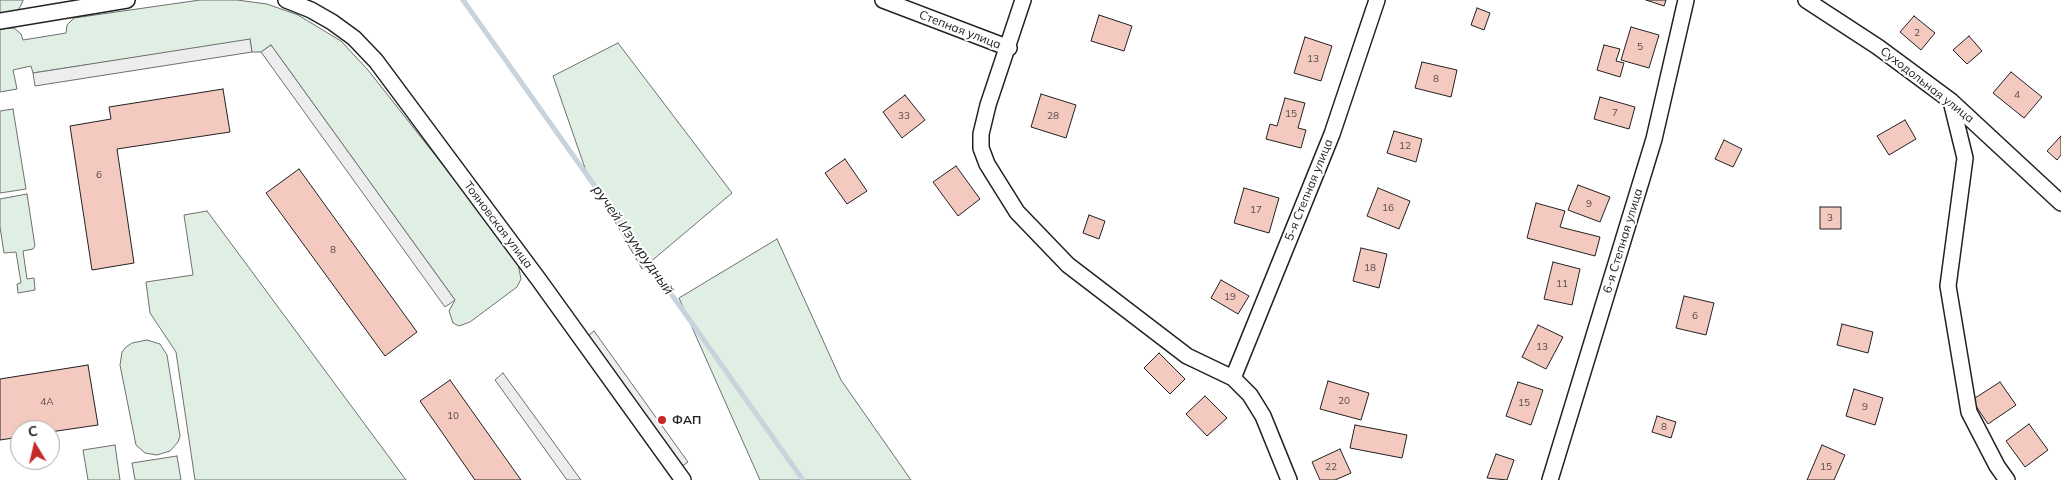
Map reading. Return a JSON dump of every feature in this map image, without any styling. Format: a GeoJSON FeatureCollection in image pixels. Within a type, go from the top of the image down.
{"type":"FeatureCollection","features":[{"type":"Feature","properties":{"kind":"street"},"geometry":{"type":"LineString","coordinates":[[0,21],[127,0]]}},
{"type":"Feature","properties":{"kind":"street","name":"Тояновская улица"},"geometry":{"type":"LineString","coordinates":[[286,0],[312,10],[332,22],[354,38],[376,61],[533,272],[683,480]]}},
{"type":"Feature","properties":{"kind":"street","name":"Степная улица"},"geometry":{"type":"LineString","coordinates":[[882,0],[1009,48]]}},
{"type":"Feature","properties":{"kind":"street"},"geometry":{"type":"LineString","coordinates":[[1023,0],[1009,48],[988,106],[981,134],[981,148],[987,164],[1017,212],[1068,265],[1187,356],[1233,378],[1250,395],[1262,416],[1289,480]]}},
{"type":"Feature","properties":{"kind":"street","name":"5-я Степная улица"},"geometry":{"type":"LineString","coordinates":[[1233,378],[1332,134],[1377,0]]}},
{"type":"Feature","properties":{"kind":"street","name":"6-я Степная улица"},"geometry":{"type":"LineString","coordinates":[[1550,480],[1654,140],[1686,0]]}},
{"type":"Feature","properties":{"kind":"street","name":"Суходольная улица"},"geometry":{"type":"LineString","coordinates":[[1806,0],[1878,47],[1952,101],[2061,203]]}},
{"type":"Feature","properties":{"kind":"street"},"geometry":{"type":"LineString","coordinates":[[1952,101],[1965,158],[1948,286],[1969,412],[1997,466],[2007,480]]}},
{"type":"Feature","properties":{"kind":"green space"},"geometry":{"type":"Polygon","coordinates":[[[0,0],[23,1],[18,11],[0,15],[0,0]]]}},
{"type":"Feature","properties":{"kind":"green space"},"geometry":{"type":"Polygon","coordinates":[[[200,0],[237,0],[267,4],[298,15],[341,41],[368,70],[517,259],[521,279],[517,287],[470,322],[459,326],[453,323],[449,311],[455,300],[271,45],[261,52],[252,52],[250,40],[33,73],[31,66],[13,70],[17,89],[0,92],[0,29],[14,28],[21,34],[23,40],[66,33],[67,25],[74,18],[200,0]]]}},
{"type":"Feature","properties":{"kind":"green space"},"geometry":{"type":"Polygon","coordinates":[[[618,43],[732,193],[642,269],[586,171],[553,76],[618,43]]]}},
{"type":"Feature","properties":{"kind":"green space"},"geometry":{"type":"Polygon","coordinates":[[[13,109],[26,189],[0,193],[0,111],[13,109]]]}},
{"type":"Feature","properties":{"kind":"green space"},"geometry":{"type":"Polygon","coordinates":[[[27,194],[35,246],[33,249],[23,251],[27,279],[34,278],[35,290],[18,293],[17,284],[21,283],[16,252],[4,253],[0,227],[0,199],[27,194]]]}},
{"type":"Feature","properties":{"kind":"green space"},"geometry":{"type":"Polygon","coordinates":[[[207,211],[406,480],[195,480],[176,352],[150,313],[146,282],[193,275],[184,215],[207,211]]]}},
{"type":"Feature","properties":{"kind":"green space"},"geometry":{"type":"Polygon","coordinates":[[[777,239],[841,380],[911,480],[760,480],[679,298],[777,239]]]}},
{"type":"Feature","properties":{"kind":"green space"},"geometry":{"type":"Polygon","coordinates":[[[147,340],[160,344],[167,355],[180,436],[178,442],[170,451],[157,455],[145,453],[136,445],[120,365],[122,352],[126,347],[132,343],[147,340]]]}},
{"type":"Feature","properties":{"kind":"green space"},"geometry":{"type":"Polygon","coordinates":[[[115,445],[120,480],[88,480],[83,450],[115,445]]]}},
{"type":"Feature","properties":{"kind":"green space"},"geometry":{"type":"Polygon","coordinates":[[[177,456],[181,480],[135,480],[132,463],[177,456]]]}},
{"type":"Feature","properties":{"kind":"shaded area"},"geometry":{"type":"Polygon","coordinates":[[[250,39],[252,52],[35,86],[33,73],[250,39]]]}},
{"type":"Feature","properties":{"kind":"shaded area"},"geometry":{"type":"Polygon","coordinates":[[[271,45],[455,300],[445,307],[261,52],[271,45]]]}},
{"type":"Feature","properties":{"kind":"shaded area"},"geometry":{"type":"Polygon","coordinates":[[[594,331],[688,462],[678,469],[585,338],[594,331]]]}},
{"type":"Feature","properties":{"kind":"shaded area"},"geometry":{"type":"Polygon","coordinates":[[[503,373],[581,480],[567,480],[495,380],[503,373]]]}},
{"type":"Feature","properties":{"kind":"building"},"geometry":{"type":"Polygon","coordinates":[[[1646,0],[1666,0],[1664,6],[1646,0]]]}},
{"type":"Feature","properties":{"kind":"building"},"geometry":{"type":"Polygon","coordinates":[[[1477,8],[1490,13],[1484,30],[1471,25],[1477,8]]]}},
{"type":"Feature","properties":{"kind":"building"},"geometry":{"type":"Polygon","coordinates":[[[1099,15],[1132,26],[1124,51],[1091,41],[1099,15]]]}},
{"type":"Feature","properties":{"kind":"building"},"geometry":{"type":"Polygon","coordinates":[[[1914,16],[1935,33],[1921,50],[1900,32],[1914,16]]]}},
{"type":"Feature","properties":{"kind":"building"},"geometry":{"type":"Polygon","coordinates":[[[1631,27],[1659,35],[1649,68],[1621,60],[1631,27]]]}},
{"type":"Feature","properties":{"kind":"building"},"geometry":{"type":"Polygon","coordinates":[[[1969,36],[1982,51],[1967,64],[1953,50],[1969,36]]]}},
{"type":"Feature","properties":{"kind":"building"},"geometry":{"type":"Polygon","coordinates":[[[1305,37],[1332,46],[1321,81],[1294,73],[1305,37]]]}},
{"type":"Feature","properties":{"kind":"building"},"geometry":{"type":"Polygon","coordinates":[[[1604,45],[1620,49],[1616,61],[1624,63],[1620,77],[1597,70],[1604,45]]]}},
{"type":"Feature","properties":{"kind":"building"},"geometry":{"type":"Polygon","coordinates":[[[1422,62],[1457,70],[1451,97],[1415,88],[1422,62]]]}},
{"type":"Feature","properties":{"kind":"building"},"geometry":{"type":"Polygon","coordinates":[[[2011,72],[2042,97],[2024,118],[1993,93],[2011,72]]]}},
{"type":"Feature","properties":{"kind":"building"},"geometry":{"type":"Polygon","coordinates":[[[223,89],[230,132],[117,149],[134,263],[92,270],[70,126],[111,119],[109,107],[223,89]]]}},
{"type":"Feature","properties":{"kind":"building"},"geometry":{"type":"Polygon","coordinates":[[[1041,94],[1076,105],[1066,138],[1031,127],[1041,94]]]}},
{"type":"Feature","properties":{"kind":"building"},"geometry":{"type":"Polygon","coordinates":[[[905,95],[925,120],[902,138],[883,112],[905,95]]]}},
{"type":"Feature","properties":{"kind":"building"},"geometry":{"type":"Polygon","coordinates":[[[1600,97],[1635,107],[1629,129],[1594,119],[1600,97]]]}},
{"type":"Feature","properties":{"kind":"building"},"geometry":{"type":"Polygon","coordinates":[[[1285,98],[1305,103],[1298,128],[1306,130],[1301,148],[1266,139],[1270,124],[1277,126],[1285,98]]]}},
{"type":"Feature","properties":{"kind":"building"},"geometry":{"type":"Polygon","coordinates":[[[1905,120],[1916,139],[1889,155],[1877,136],[1905,120]]]}},
{"type":"Feature","properties":{"kind":"building"},"geometry":{"type":"Polygon","coordinates":[[[1394,131],[1422,139],[1416,162],[1387,153],[1394,131]]]}},
{"type":"Feature","properties":{"kind":"building"},"geometry":{"type":"Polygon","coordinates":[[[2061,136],[2061,155],[2057,160],[2047,151],[2061,136]]]}},
{"type":"Feature","properties":{"kind":"building"},"geometry":{"type":"Polygon","coordinates":[[[1724,140],[1742,149],[1733,167],[1715,159],[1724,140]]]}},
{"type":"Feature","properties":{"kind":"building"},"geometry":{"type":"Polygon","coordinates":[[[845,159],[867,191],[847,204],[825,173],[845,159]]]}},
{"type":"Feature","properties":{"kind":"building"},"geometry":{"type":"Polygon","coordinates":[[[956,166],[980,199],[958,216],[933,182],[956,166]]]}},
{"type":"Feature","properties":{"kind":"building"},"geometry":{"type":"Polygon","coordinates":[[[299,169],[417,332],[385,356],[266,193],[299,169]]]}},
{"type":"Feature","properties":{"kind":"building"},"geometry":{"type":"Polygon","coordinates":[[[1578,185],[1610,197],[1600,222],[1568,210],[1578,185]]]}},
{"type":"Feature","properties":{"kind":"building"},"geometry":{"type":"Polygon","coordinates":[[[1244,188],[1279,198],[1269,233],[1234,223],[1244,188]]]}},
{"type":"Feature","properties":{"kind":"building"},"geometry":{"type":"Polygon","coordinates":[[[1378,188],[1410,201],[1399,229],[1367,216],[1378,188]]]}},
{"type":"Feature","properties":{"kind":"building"},"geometry":{"type":"Polygon","coordinates":[[[1536,203],[1565,211],[1560,227],[1600,237],[1595,256],[1527,238],[1536,203]]]}},
{"type":"Feature","properties":{"kind":"building"},"geometry":{"type":"Polygon","coordinates":[[[1820,207],[1841,207],[1841,229],[1820,229],[1820,207]]]}},
{"type":"Feature","properties":{"kind":"building"},"geometry":{"type":"Polygon","coordinates":[[[1089,215],[1105,221],[1099,239],[1083,233],[1089,215]]]}},
{"type":"Feature","properties":{"kind":"building"},"geometry":{"type":"Polygon","coordinates":[[[1361,248],[1387,254],[1379,288],[1353,281],[1361,248]]]}},
{"type":"Feature","properties":{"kind":"building"},"geometry":{"type":"Polygon","coordinates":[[[1553,262],[1580,269],[1572,305],[1544,299],[1553,262]]]}},
{"type":"Feature","properties":{"kind":"building"},"geometry":{"type":"Polygon","coordinates":[[[1221,280],[1249,296],[1238,314],[1211,298],[1221,280]]]}},
{"type":"Feature","properties":{"kind":"building"},"geometry":{"type":"Polygon","coordinates":[[[1684,296],[1714,303],[1706,335],[1676,328],[1684,296]]]}},
{"type":"Feature","properties":{"kind":"building"},"geometry":{"type":"Polygon","coordinates":[[[1842,324],[1873,332],[1868,353],[1837,345],[1842,324]]]}},
{"type":"Feature","properties":{"kind":"building"},"geometry":{"type":"Polygon","coordinates":[[[1538,325],[1563,337],[1546,369],[1522,357],[1538,325]]]}},
{"type":"Feature","properties":{"kind":"building"},"geometry":{"type":"Polygon","coordinates":[[[1159,353],[1185,379],[1170,394],[1144,368],[1159,353]]]}},
{"type":"Feature","properties":{"kind":"building"},"geometry":{"type":"Polygon","coordinates":[[[88,365],[98,425],[60,431],[60,420],[10,420],[10,438],[0,440],[0,379],[88,365]]]}},
{"type":"Feature","properties":{"kind":"building"},"geometry":{"type":"Polygon","coordinates":[[[450,380],[521,480],[475,480],[420,401],[450,380]]]}},
{"type":"Feature","properties":{"kind":"building"},"geometry":{"type":"Polygon","coordinates":[[[1328,381],[1369,393],[1361,420],[1320,409],[1328,381]]]}},
{"type":"Feature","properties":{"kind":"building"},"geometry":{"type":"Polygon","coordinates":[[[1518,382],[1543,390],[1531,425],[1506,416],[1518,382]]]}},
{"type":"Feature","properties":{"kind":"building"},"geometry":{"type":"Polygon","coordinates":[[[2000,382],[2016,405],[1988,424],[1972,400],[2000,382]]]}},
{"type":"Feature","properties":{"kind":"building"},"geometry":{"type":"Polygon","coordinates":[[[1854,389],[1883,398],[1875,425],[1846,416],[1854,389]]]}},
{"type":"Feature","properties":{"kind":"building"},"geometry":{"type":"Polygon","coordinates":[[[1205,396],[1227,418],[1207,436],[1186,414],[1205,396]]]}},
{"type":"Feature","properties":{"kind":"building"},"geometry":{"type":"Polygon","coordinates":[[[1657,416],[1676,422],[1671,438],[1652,432],[1657,416]]]}},
{"type":"Feature","properties":{"kind":"building"},"geometry":{"type":"Polygon","coordinates":[[[2029,424],[2048,450],[2025,467],[2006,441],[2029,424]]]}},
{"type":"Feature","properties":{"kind":"building"},"geometry":{"type":"Polygon","coordinates":[[[1355,425],[1407,435],[1402,458],[1350,448],[1355,425]]]}},
{"type":"Feature","properties":{"kind":"building"},"geometry":{"type":"Polygon","coordinates":[[[1822,445],[1845,455],[1834,480],[1807,480],[1822,445]]]}},
{"type":"Feature","properties":{"kind":"building"},"geometry":{"type":"Polygon","coordinates":[[[1340,449],[1351,473],[1335,480],[1320,480],[1312,462],[1340,449]]]}},
{"type":"Feature","properties":{"kind":"building"},"geometry":{"type":"Polygon","coordinates":[[[1496,454],[1514,460],[1507,480],[1487,478],[1496,454]]]}},
{"type":"Feature","properties":{"kind":"waterway","name":"ручей Изумрудный"},"geometry":{"type":"LineString","coordinates":[[463,0],[803,480]]}},
{"type":"Feature","properties":{"kind":"place","name":"ФАП"},"geometry":{"type":"Point","coordinates":[662,420]}}]}
